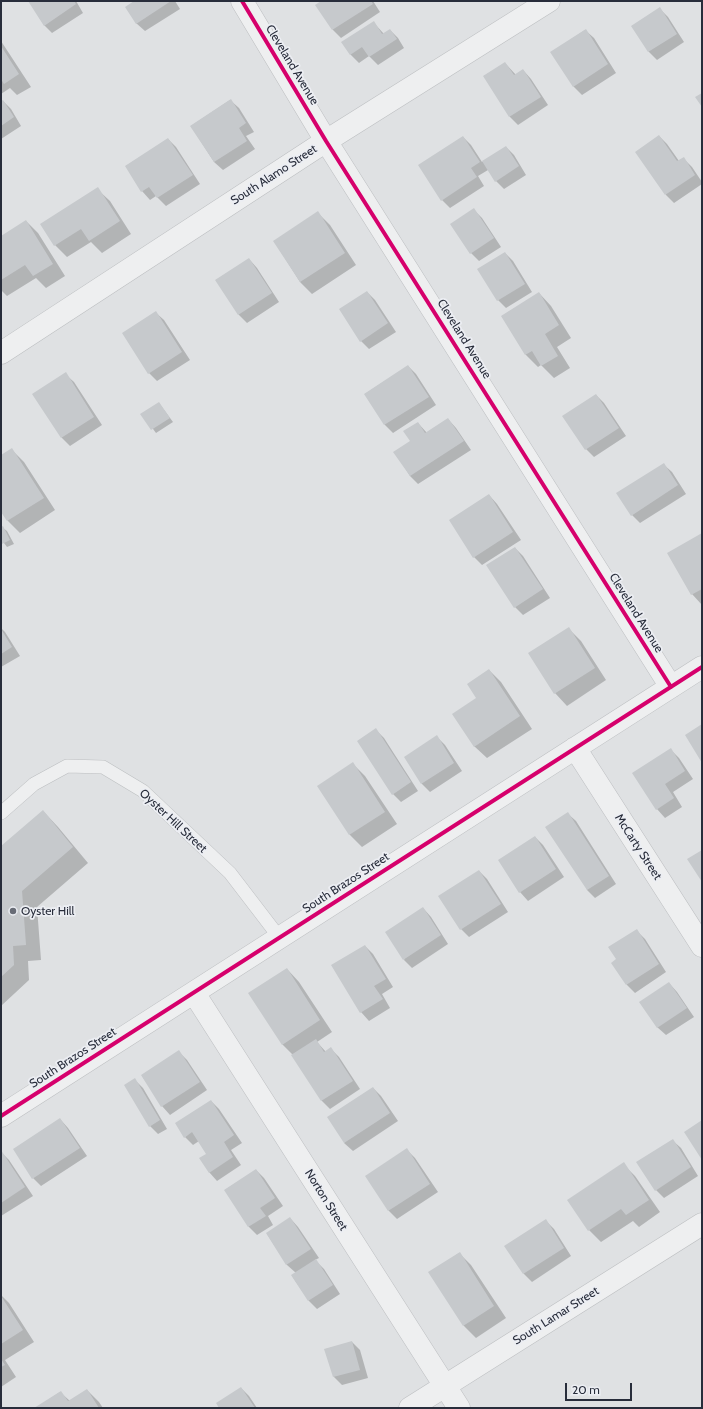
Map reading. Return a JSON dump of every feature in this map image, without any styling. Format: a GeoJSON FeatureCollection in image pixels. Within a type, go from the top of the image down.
{"type":"FeatureCollection","features":[{"type":"Feature","properties":{"kind":"street","name":"Cleveland Avenue"},"geometry":{"type":"LineString","coordinates":[[242,1],[326,141],[671,687]]}},
{"type":"Feature","properties":{"kind":"street","name":"South Alamo Street"},"geometry":{"type":"LineString","coordinates":[[1,353],[326,141],[549,1]]}},
{"type":"Feature","properties":{"kind":"street","name":"South Brazos Street"},"geometry":{"type":"LineString","coordinates":[[1,1116],[702,667]]}},
{"type":"Feature","properties":{"kind":"street","name":"McCarty Street"},"geometry":{"type":"LineString","coordinates":[[575,748],[702,946]]}},
{"type":"Feature","properties":{"kind":"street","name":"Norton Street"},"geometry":{"type":"LineString","coordinates":[[194,993],[459,1408]]}},
{"type":"Feature","properties":{"kind":"street","name":"South Lamar Street"},"geometry":{"type":"LineString","coordinates":[[410,1408],[702,1224]]}},
{"type":"Feature","properties":{"kind":"lane","name":"Oyster Hill Street"},"geometry":{"type":"LineString","coordinates":[[1,813],[34,784],[67,766],[103,767],[143,791],[230,873],[279,937]]}},
{"type":"Feature","properties":{"kind":"building"},"geometry":{"type":"Polygon","coordinates":[[[28,1],[74,1],[76,4],[44,26],[28,1]]]}},
{"type":"Feature","properties":{"kind":"building"},"geometry":{"type":"Polygon","coordinates":[[[134,1],[171,1],[136,24],[125,7],[134,1]]]}},
{"type":"Feature","properties":{"kind":"building"},"geometry":{"type":"Polygon","coordinates":[[[321,1],[371,1],[373,4],[332,30],[315,5],[321,1]]]}},
{"type":"Feature","properties":{"kind":"building"},"geometry":{"type":"Polygon","coordinates":[[[660,7],[677,34],[648,52],[631,26],[660,7]]]}},
{"type":"Feature","properties":{"kind":"building"},"geometry":{"type":"Polygon","coordinates":[[[374,21],[382,34],[390,29],[397,39],[369,57],[362,47],[350,55],[341,42],[374,21]]]}},
{"type":"Feature","properties":{"kind":"building"},"geometry":{"type":"Polygon","coordinates":[[[586,29],[608,64],[573,87],[550,52],[586,29]]]}},
{"type":"Feature","properties":{"kind":"building"},"geometry":{"type":"Polygon","coordinates":[[[1,46],[19,74],[4,84],[1,79],[1,46]]]}},
{"type":"Feature","properties":{"kind":"building"},"geometry":{"type":"Polygon","coordinates":[[[505,62],[514,75],[523,69],[541,97],[509,117],[483,76],[505,62]]]}},
{"type":"Feature","properties":{"kind":"building"},"geometry":{"type":"Polygon","coordinates":[[[702,93],[702,107],[695,97],[702,93]]]}},
{"type":"Feature","properties":{"kind":"building"},"geometry":{"type":"Polygon","coordinates":[[[231,99],[246,123],[239,128],[247,141],[214,162],[190,126],[231,99]]]}},
{"type":"Feature","properties":{"kind":"building"},"geometry":{"type":"Polygon","coordinates":[[[3,100],[14,117],[1,126],[1,101],[3,100]]]}},
{"type":"Feature","properties":{"kind":"building"},"geometry":{"type":"Polygon","coordinates":[[[659,135],[677,161],[684,157],[695,175],[665,195],[635,152],[659,135]]]}},
{"type":"Feature","properties":{"kind":"building"},"geometry":{"type":"Polygon","coordinates":[[[463,136],[480,162],[471,168],[477,177],[441,201],[418,165],[463,136]]]}},
{"type":"Feature","properties":{"kind":"building"},"geometry":{"type":"Polygon","coordinates":[[[168,138],[193,175],[157,198],[149,187],[141,192],[125,166],[168,138]]]}},
{"type":"Feature","properties":{"kind":"building"},"geometry":{"type":"Polygon","coordinates":[[[506,146],[519,166],[495,182],[482,161],[506,146]]]}},
{"type":"Feature","properties":{"kind":"building"},"geometry":{"type":"Polygon","coordinates":[[[98,187],[120,221],[89,241],[81,229],[54,246],[40,224],[98,187]]]}},
{"type":"Feature","properties":{"kind":"building"},"geometry":{"type":"Polygon","coordinates":[[[474,208],[494,238],[470,254],[450,224],[474,208]]]}},
{"type":"Feature","properties":{"kind":"building"},"geometry":{"type":"Polygon","coordinates":[[[318,211],[345,253],[300,282],[273,241],[318,211]]]}},
{"type":"Feature","properties":{"kind":"building"},"geometry":{"type":"Polygon","coordinates":[[[26,220],[53,264],[33,276],[25,265],[1,280],[1,236],[26,220]]]}},
{"type":"Feature","properties":{"kind":"building"},"geometry":{"type":"Polygon","coordinates":[[[505,252],[525,284],[497,301],[477,269],[505,252]]]}},
{"type":"Feature","properties":{"kind":"building"},"geometry":{"type":"Polygon","coordinates":[[[249,258],[272,293],[238,315],[215,280],[249,258]]]}},
{"type":"Feature","properties":{"kind":"building"},"geometry":{"type":"Polygon","coordinates":[[[367,291],[388,323],[360,342],[339,309],[367,291]]]}},
{"type":"Feature","properties":{"kind":"building"},"geometry":{"type":"Polygon","coordinates":[[[539,292],[559,325],[545,334],[558,356],[541,366],[532,351],[525,355],[501,316],[539,292]]]}},
{"type":"Feature","properties":{"kind":"building"},"geometry":{"type":"Polygon","coordinates":[[[156,311],[182,352],[148,374],[122,333],[156,311]]]}},
{"type":"Feature","properties":{"kind":"building"},"geometry":{"type":"Polygon","coordinates":[[[408,365],[429,397],[384,425],[364,394],[408,365]]]}},
{"type":"Feature","properties":{"kind":"building"},"geometry":{"type":"Polygon","coordinates":[[[66,372],[94,417],[61,438],[32,394],[66,372]]]}},
{"type":"Feature","properties":{"kind":"building"},"geometry":{"type":"Polygon","coordinates":[[[596,394],[619,428],[585,450],[562,416],[596,394]]]}},
{"type":"Feature","properties":{"kind":"building"},"geometry":{"type":"Polygon","coordinates":[[[159,402],[170,418],[151,430],[140,414],[159,402]]]}},
{"type":"Feature","properties":{"kind":"building"},"geometry":{"type":"Polygon","coordinates":[[[448,418],[464,441],[410,476],[393,452],[410,441],[403,431],[418,422],[425,433],[448,418]]]}},
{"type":"Feature","properties":{"kind":"building"},"geometry":{"type":"Polygon","coordinates":[[[12,448],[44,498],[7,521],[1,512],[1,455],[12,448]]]}},
{"type":"Feature","properties":{"kind":"building"},"geometry":{"type":"Polygon","coordinates":[[[664,463],[678,485],[631,516],[616,493],[664,463]]]}},
{"type":"Feature","properties":{"kind":"building"},"geometry":{"type":"Polygon","coordinates":[[[489,494],[513,532],[473,558],[449,520],[489,494]]]}},
{"type":"Feature","properties":{"kind":"building"},"geometry":{"type":"Polygon","coordinates":[[[3,526],[10,540],[2,544],[1,527],[3,526]]]}},
{"type":"Feature","properties":{"kind":"building"},"geometry":{"type":"Polygon","coordinates":[[[702,533],[702,589],[691,595],[667,553],[702,533]]]}},
{"type":"Feature","properties":{"kind":"building"},"geometry":{"type":"Polygon","coordinates":[[[515,547],[543,589],[514,608],[486,565],[515,547]]]}},
{"type":"Feature","properties":{"kind":"building"},"geometry":{"type":"Polygon","coordinates":[[[569,627],[595,668],[554,694],[528,653],[569,627]]]}},
{"type":"Feature","properties":{"kind":"building"},"geometry":{"type":"Polygon","coordinates":[[[1,629],[12,647],[1,654],[1,629]]]}},
{"type":"Feature","properties":{"kind":"building"},"geometry":{"type":"Polygon","coordinates":[[[489,669],[520,716],[474,747],[452,714],[476,698],[467,684],[489,669]]]}},
{"type":"Feature","properties":{"kind":"building"},"geometry":{"type":"Polygon","coordinates":[[[702,724],[702,763],[685,735],[702,724]]]}},
{"type":"Feature","properties":{"kind":"building"},"geometry":{"type":"Polygon","coordinates":[[[376,728],[411,782],[392,795],[357,741],[376,728]]]}},
{"type":"Feature","properties":{"kind":"building"},"geometry":{"type":"Polygon","coordinates":[[[437,735],[454,763],[421,784],[404,757],[437,735]]]}},
{"type":"Feature","properties":{"kind":"building"},"geometry":{"type":"Polygon","coordinates":[[[671,748],[685,771],[665,784],[674,798],[656,810],[632,773],[671,748]]]}},
{"type":"Feature","properties":{"kind":"building"},"geometry":{"type":"Polygon","coordinates":[[[353,762],[385,812],[349,835],[317,786],[353,762]]]}},
{"type":"Feature","properties":{"kind":"building"},"geometry":{"type":"Polygon","coordinates":[[[43,810],[73,847],[22,891],[26,945],[13,946],[14,965],[1,977],[1,846],[43,810]]]}},
{"type":"Feature","properties":{"kind":"building"},"geometry":{"type":"Polygon","coordinates":[[[568,812],[609,876],[587,890],[545,827],[568,812]]]}},
{"type":"Feature","properties":{"kind":"building"},"geometry":{"type":"Polygon","coordinates":[[[535,836],[556,869],[519,893],[498,860],[535,836]]]}},
{"type":"Feature","properties":{"kind":"building"},"geometry":{"type":"Polygon","coordinates":[[[702,850],[702,882],[687,859],[702,850]]]}},
{"type":"Feature","properties":{"kind":"building"},"geometry":{"type":"Polygon","coordinates":[[[479,870],[501,904],[460,930],[438,896],[479,870]]]}},
{"type":"Feature","properties":{"kind":"building"},"geometry":{"type":"Polygon","coordinates":[[[423,907],[441,935],[403,960],[385,932],[423,907]]]}},
{"type":"Feature","properties":{"kind":"building"},"geometry":{"type":"Polygon","coordinates":[[[637,929],[659,964],[626,985],[611,963],[616,959],[608,947],[637,929]]]}},
{"type":"Feature","properties":{"kind":"building"},"geometry":{"type":"Polygon","coordinates":[[[365,945],[386,979],[374,986],[383,999],[360,1013],[331,965],[365,945]]]}},
{"type":"Feature","properties":{"kind":"building"},"geometry":{"type":"Polygon","coordinates":[[[287,968],[320,1020],[282,1045],[248,993],[287,968]]]}},
{"type":"Feature","properties":{"kind":"building"},"geometry":{"type":"Polygon","coordinates":[[[669,982],[687,1008],[657,1028],[639,1002],[669,982]]]}},
{"type":"Feature","properties":{"kind":"building"},"geometry":{"type":"Polygon","coordinates":[[[316,1039],[324,1052],[331,1047],[353,1081],[321,1101],[291,1055],[316,1039]]]}},
{"type":"Feature","properties":{"kind":"building"},"geometry":{"type":"Polygon","coordinates":[[[179,1050],[200,1082],[161,1107],[141,1075],[179,1050]]]}},
{"type":"Feature","properties":{"kind":"building"},"geometry":{"type":"Polygon","coordinates":[[[135,1078],[160,1120],[149,1127],[124,1085],[135,1078]]]}},
{"type":"Feature","properties":{"kind":"building"},"geometry":{"type":"Polygon","coordinates":[[[373,1087],[390,1113],[344,1143],[327,1117],[373,1087]]]}},
{"type":"Feature","properties":{"kind":"building"},"geometry":{"type":"Polygon","coordinates":[[[211,1100],[234,1135],[224,1142],[233,1157],[209,1173],[199,1158],[206,1154],[192,1132],[184,1138],[175,1123],[211,1100]]]}},
{"type":"Feature","properties":{"kind":"building"},"geometry":{"type":"Polygon","coordinates":[[[60,1118],[80,1148],[32,1179],[13,1149],[60,1118]]]}},
{"type":"Feature","properties":{"kind":"building"},"geometry":{"type":"Polygon","coordinates":[[[702,1120],[702,1160],[684,1132],[702,1120]]]}},
{"type":"Feature","properties":{"kind":"building"},"geometry":{"type":"Polygon","coordinates":[[[673,1139],[691,1167],[655,1191],[636,1162],[673,1139]]]}},
{"type":"Feature","properties":{"kind":"building"},"geometry":{"type":"Polygon","coordinates":[[[407,1148],[430,1184],[388,1211],[365,1176],[407,1148]]]}},
{"type":"Feature","properties":{"kind":"building"},"geometry":{"type":"Polygon","coordinates":[[[1,1150],[25,1187],[1,1203],[1,1150]]]}},
{"type":"Feature","properties":{"kind":"building"},"geometry":{"type":"Polygon","coordinates":[[[624,1162],[649,1200],[626,1215],[621,1209],[588,1231],[567,1200],[624,1162]]]}},
{"type":"Feature","properties":{"kind":"building"},"geometry":{"type":"Polygon","coordinates":[[[256,1169],[275,1198],[260,1208],[266,1216],[248,1227],[224,1190],[256,1169]]]}},
{"type":"Feature","properties":{"kind":"building"},"geometry":{"type":"Polygon","coordinates":[[[290,1217],[311,1249],[286,1265],[266,1233],[290,1217]]]}},
{"type":"Feature","properties":{"kind":"building"},"geometry":{"type":"Polygon","coordinates":[[[546,1219],[564,1248],[523,1274],[504,1246],[546,1219]]]}},
{"type":"Feature","properties":{"kind":"building"},"geometry":{"type":"Polygon","coordinates":[[[460,1252],[494,1306],[463,1326],[428,1272],[460,1252]]]}},
{"type":"Feature","properties":{"kind":"building"},"geometry":{"type":"Polygon","coordinates":[[[316,1259],[333,1285],[308,1301],[291,1275],[316,1259]]]}},
{"type":"Feature","properties":{"kind":"building"},"geometry":{"type":"Polygon","coordinates":[[[1,1296],[23,1330],[1,1344],[1,1296]]]}},
{"type":"Feature","properties":{"kind":"building"},"geometry":{"type":"Polygon","coordinates":[[[352,1341],[360,1370],[333,1377],[324,1349],[352,1341]]]}},
{"type":"Feature","properties":{"kind":"building"},"geometry":{"type":"Polygon","coordinates":[[[1,1359],[5,1365],[1,1367],[1,1359]]]}},
{"type":"Feature","properties":{"kind":"building"},"geometry":{"type":"Polygon","coordinates":[[[241,1387],[255,1408],[219,1408],[216,1403],[241,1387]]]}},
{"type":"Feature","properties":{"kind":"building"},"geometry":{"type":"Polygon","coordinates":[[[87,1389],[99,1408],[34,1408],[61,1391],[68,1401],[87,1389]]]}},
{"type":"Feature","properties":{"kind":"cycle path"},"geometry":{"type":"LineString","coordinates":[[242,1],[326,141],[671,687]]}},
{"type":"Feature","properties":{"kind":"cycle path"},"geometry":{"type":"LineString","coordinates":[[1,1116],[702,667]]}},
{"type":"Feature","properties":{"kind":"place","name":"Oyster Hill"},"geometry":{"type":"Point","coordinates":[13,911]}}]}
